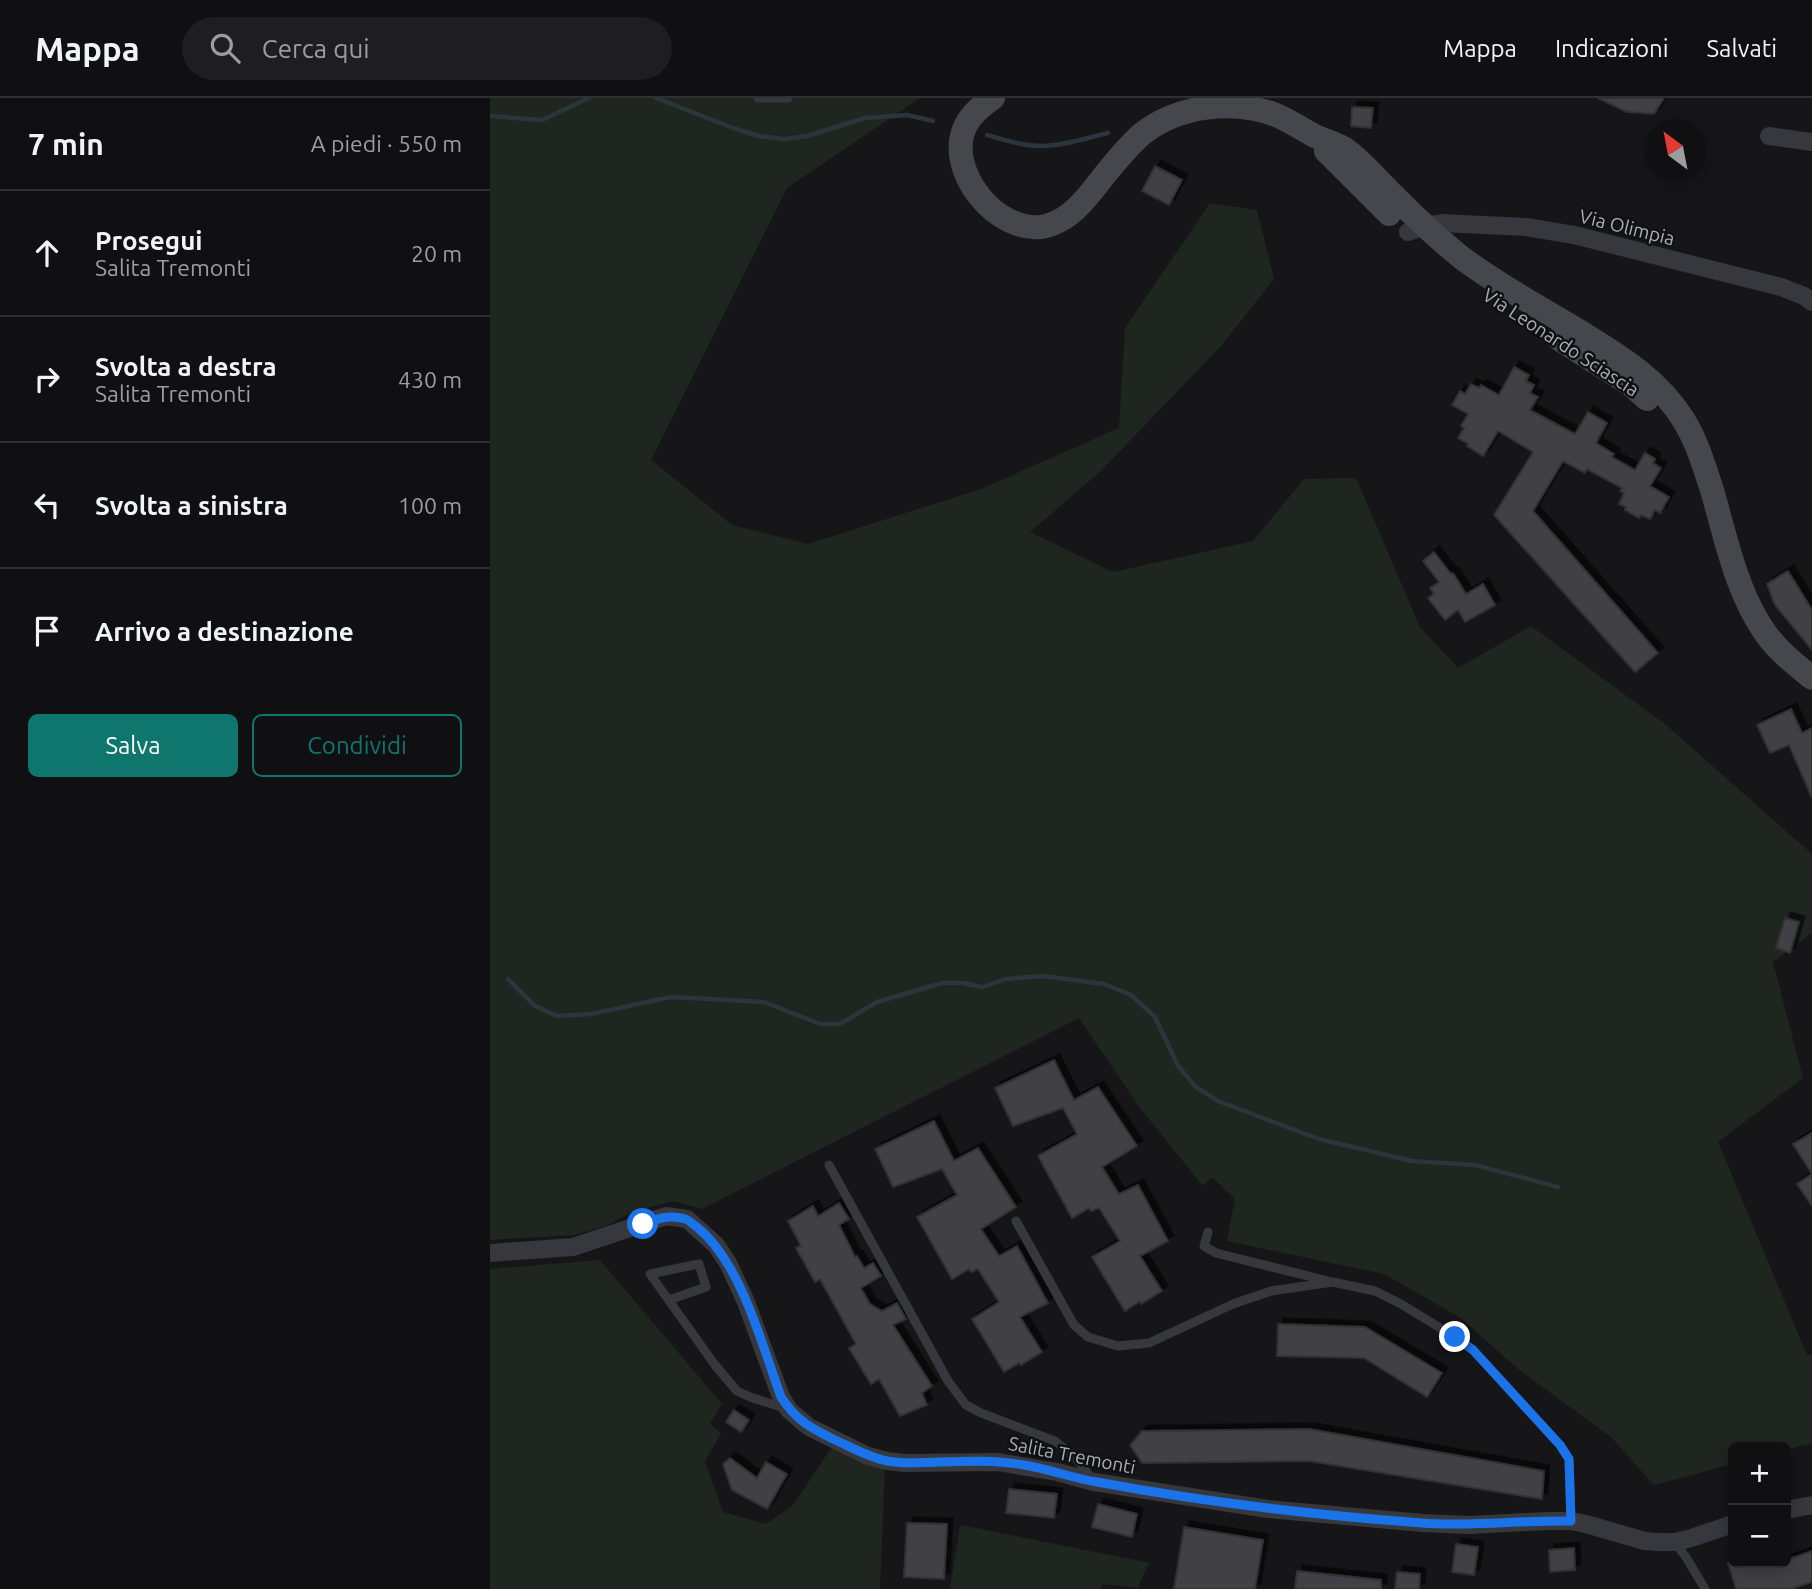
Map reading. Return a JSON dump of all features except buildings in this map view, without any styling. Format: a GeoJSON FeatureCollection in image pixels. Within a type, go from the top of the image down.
{"type":"FeatureCollection","features":[{"type":"Feature","properties":{"kind":"street","name":"Via Leonardo Sciascia"},"geometry":{"type":"LineString","coordinates":[[981,101],[962,135],[962,164],[974,189],[997,214],[1022,226],[1048,225],[1072,212],[1142,134],[1155,125],[1185,113],[1219,106],[1254,108],[1284,118],[1343,148],[1362,163],[1416,229],[1463,258],[1521,306],[1574,338],[1625,360],[1654,382],[1679,414],[1697,446],[1740,583],[1751,608],[1768,636],[1789,659],[1812,678]]}},
{"type":"Feature","properties":{"kind":"street"},"geometry":{"type":"LineString","coordinates":[[1769,136],[1812,142]]}},
{"type":"Feature","properties":{"kind":"street","name":"Via Olimpia"},"geometry":{"type":"LineString","coordinates":[[1416,229],[1442,223],[1486,224],[1574,235],[1781,287],[1812,302]]}},
{"type":"Feature","properties":{"kind":"street","name":"Via Leonardo Sciascia"},"geometry":{"type":"LineString","coordinates":[[1574,338],[1631,385],[1662,416],[1683,452],[1726,587],[1737,613],[1747,631],[1768,656],[1812,696]]}},
{"type":"Feature","properties":{"kind":"street","name":"Salita Tremonti"},"geometry":{"type":"LineString","coordinates":[[490,1253],[573,1247],[666,1216],[687,1219],[716,1245],[728,1263],[746,1301],[781,1397],[789,1410],[809,1427],[868,1456],[887,1461],[998,1462],[1057,1472],[1094,1482],[1268,1509],[1410,1522],[1469,1525],[1571,1521],[1645,1541],[1674,1542],[1728,1526]]}},
{"type":"Feature","properties":{"kind":"street"},"geometry":{"type":"LineString","coordinates":[[1791,1509],[1812,1505]]}},
{"type":"Feature","properties":{"kind":"lane"},"geometry":{"type":"LineString","coordinates":[[758,98],[788,98]]}},
{"type":"Feature","properties":{"kind":"lane"},"geometry":{"type":"LineString","coordinates":[[829,1165],[948,1381],[965,1405],[1055,1441],[1074,1456],[1094,1482]]}},
{"type":"Feature","properties":{"kind":"lane"},"geometry":{"type":"LineString","coordinates":[[1016,1221],[1074,1325],[1088,1337],[1118,1346],[1149,1343],[1233,1304],[1271,1291],[1333,1282]]}},
{"type":"Feature","properties":{"kind":"lane"},"geometry":{"type":"LineString","coordinates":[[1208,1232],[1204,1246],[1216,1253],[1375,1292],[1401,1304],[1473,1350],[1560,1445],[1569,1459],[1571,1521]]}},
{"type":"Feature","properties":{"kind":"lane"},"geometry":{"type":"LineString","coordinates":[[669,1300],[706,1287],[699,1264],[650,1274],[715,1366],[737,1391],[789,1410]]}},
{"type":"Feature","properties":{"kind":"lane"},"geometry":{"type":"LineString","coordinates":[[1674,1542],[1705,1589]]}},
{"type":"Feature","properties":{"kind":"shaded area"},"geometry":{"type":"Polygon","coordinates":[[[490,98],[920,98],[787,188],[651,460],[732,525],[808,544],[981,489],[1119,428],[1125,328],[1210,203],[1257,210],[1274,279],[1221,346],[1101,471],[1030,532],[1113,572],[1253,541],[1304,479],[1356,478],[1420,627],[1458,668],[1531,626],[1665,724],[1812,854],[1812,933],[1773,962],[1803,1078],[1718,1142],[1807,1355],[1812,1355],[1812,1443],[1791,1449],[1791,1442],[1728,1442],[1728,1465],[1654,1485],[1611,1437],[1518,1369],[1461,1318],[1384,1274],[1227,1241],[1235,1199],[1213,1178],[1202,1185],[1140,1108],[1079,1018],[702,1209],[673,1201],[632,1212],[606,1226],[574,1235],[490,1240],[490,98]]]}},
{"type":"Feature","properties":{"kind":"shaded area"},"geometry":{"type":"Polygon","coordinates":[[[600,1260],[722,1404],[710,1424],[721,1433],[705,1461],[723,1512],[766,1524],[793,1505],[834,1444],[885,1465],[880,1589],[490,1589],[490,1269],[600,1260]]]}},
{"type":"Feature","properties":{"kind":"shaded area"},"geometry":{"type":"Polygon","coordinates":[[[960,1525],[1150,1563],[1139,1588],[1102,1584],[1101,1589],[950,1589],[960,1525]]]}},
{"type":"Feature","properties":{"kind":"waterway"},"geometry":{"type":"LineString","coordinates":[[490,116],[542,120],[589,98]]}},
{"type":"Feature","properties":{"kind":"waterway"},"geometry":{"type":"LineString","coordinates":[[656,98],[733,128],[759,136],[784,139],[807,136],[865,118],[907,115],[933,121]]}},
{"type":"Feature","properties":{"kind":"waterway"},"geometry":{"type":"LineString","coordinates":[[987,135],[1021,144],[1050,146],[1108,133]]}},
{"type":"Feature","properties":{"kind":"waterway"},"geometry":{"type":"LineString","coordinates":[[508,979],[535,1006],[557,1016],[591,1014],[671,997],[764,1002],[820,1024],[840,1024],[877,1002],[942,983],[983,987],[1005,979],[1043,976],[1104,984],[1131,995],[1155,1017],[1178,1066],[1196,1087],[1218,1101],[1319,1139],[1412,1161],[1475,1165],[1558,1187]]}},
{"type":"Feature","properties":{"kind":"route"},"geometry":{"type":"LineString","coordinates":[[643,1224],[666,1216],[687,1219],[716,1245],[746,1301],[781,1397],[789,1410],[809,1427],[868,1456],[905,1463],[966,1461],[1023,1465],[1094,1482],[1268,1509],[1469,1525],[1571,1521],[1569,1459],[1560,1445],[1473,1350],[1455,1337]]}}]}
